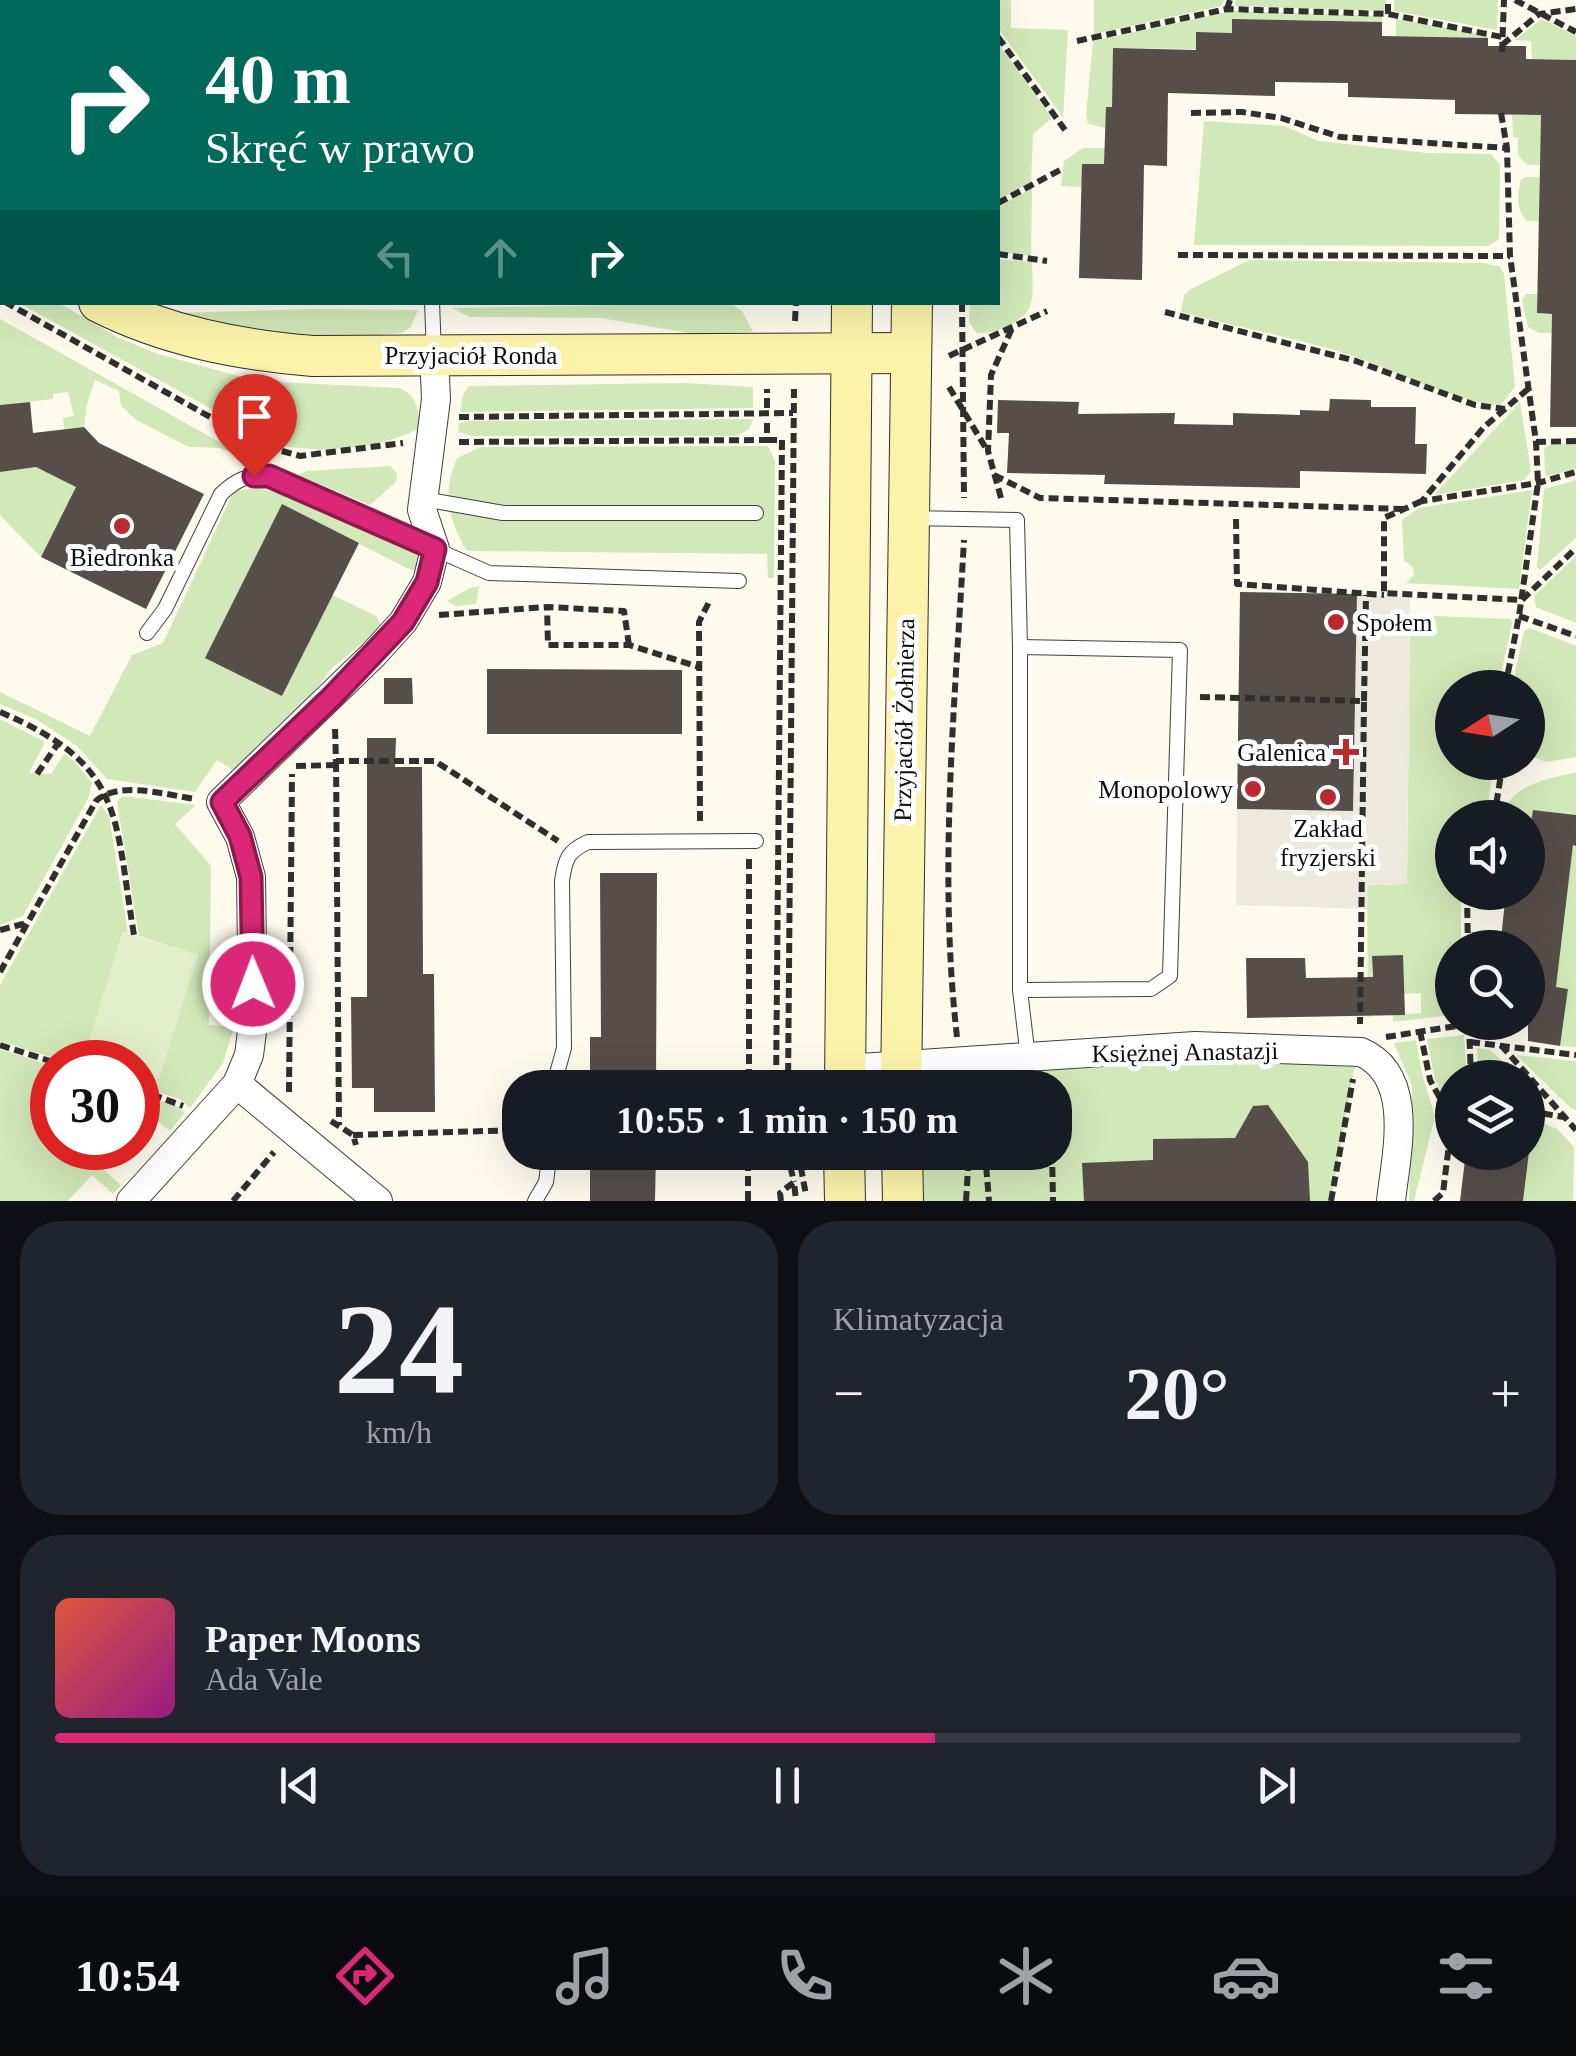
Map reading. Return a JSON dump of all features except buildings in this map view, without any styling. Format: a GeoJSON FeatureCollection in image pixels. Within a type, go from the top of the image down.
{"type":"FeatureCollection","features":[{"type":"Feature","properties":{"kind":"street","name":"Przyjaciół Ronda"},"geometry":{"type":"LineString","coordinates":[[106,305],[152,324],[234,347],[313,356],[852,354]]}},
{"type":"Feature","properties":{"kind":"street"},"geometry":{"type":"LineString","coordinates":[[845,1070],[852,305]]}},
{"type":"Feature","properties":{"kind":"street","name":"Przyjaciół Żołnierza"},"geometry":{"type":"LineString","coordinates":[[902,1070],[907,518],[930,354],[913,305]]}},
{"type":"Feature","properties":{"kind":"street"},"geometry":{"type":"LineString","coordinates":[[131,1201],[237,1084],[250,1056],[251,877],[240,836],[222,802],[332,697],[403,622],[427,582],[435,549],[422,510],[436,399],[434,354]]}},
{"type":"Feature","properties":{"kind":"street"},"geometry":{"type":"LineString","coordinates":[[852,354],[930,354]]}},
{"type":"Feature","properties":{"kind":"street","name":"Księżnej Anastazji"},"geometry":{"type":"LineString","coordinates":[[933,1070],[960,1064],[1195,1046],[1362,1052],[1377,1059],[1388,1072],[1394,1091],[1398,1141],[1391,1201]]}},
{"type":"Feature","properties":{"kind":"street"},"geometry":{"type":"LineString","coordinates":[[237,1084],[293,1129],[350,1163],[378,1201]]}},
{"type":"Feature","properties":{"kind":"street"},"geometry":{"type":"LineString","coordinates":[[844,1170],[845,1201]]}},
{"type":"Feature","properties":{"kind":"street"},"geometry":{"type":"LineString","coordinates":[[902,1170],[903,1201]]}},
{"type":"Feature","properties":{"kind":"lane"},"geometry":{"type":"LineString","coordinates":[[432,305],[434,354]]}},
{"type":"Feature","properties":{"kind":"lane"},"geometry":{"type":"LineString","coordinates":[[147,633],[165,608],[221,494],[236,479],[269,476],[472,568],[507,576],[739,581]]}},
{"type":"Feature","properties":{"kind":"lane"},"geometry":{"type":"LineString","coordinates":[[423,499],[502,513],[756,514]]}},
{"type":"Feature","properties":{"kind":"lane"},"geometry":{"type":"LineString","coordinates":[[907,518],[1018,520],[1020,990],[1028,1058]]}},
{"type":"Feature","properties":{"kind":"lane"},"geometry":{"type":"LineString","coordinates":[[1020,647],[1180,650],[1170,976],[1150,989],[1020,990]]}},
{"type":"Feature","properties":{"kind":"lane"},"geometry":{"type":"LineString","coordinates":[[557,1070],[564,1048],[562,881],[565,860],[572,850],[588,842],[756,840]]}},
{"type":"Feature","properties":{"kind":"lane"},"geometry":{"type":"LineString","coordinates":[[535,1201],[546,1182],[548,1170]]}},
{"type":"Feature","properties":{"kind":"path"},"geometry":{"type":"LineString","coordinates":[[1226,10],[1230,0]]}},
{"type":"Feature","properties":{"kind":"path"},"geometry":{"type":"LineString","coordinates":[[1388,0],[1388,14]]}},
{"type":"Feature","properties":{"kind":"path"},"geometry":{"type":"LineString","coordinates":[[1502,45],[1504,0]]}},
{"type":"Feature","properties":{"kind":"path"},"geometry":{"type":"LineString","coordinates":[[1515,0],[1576,32]]}},
{"type":"Feature","properties":{"kind":"path"},"geometry":{"type":"LineString","coordinates":[[1502,45],[1539,14],[1576,8]]}},
{"type":"Feature","properties":{"kind":"path"},"geometry":{"type":"LineString","coordinates":[[1077,40],[1226,10],[1388,14],[1502,45]]}},
{"type":"Feature","properties":{"kind":"path"},"geometry":{"type":"LineString","coordinates":[[1000,40],[1065,130]]}},
{"type":"Feature","properties":{"kind":"path"},"geometry":{"type":"LineString","coordinates":[[1192,113],[1242,112],[1281,118],[1340,136],[1507,148]]}},
{"type":"Feature","properties":{"kind":"path"},"geometry":{"type":"LineString","coordinates":[[1502,113],[1507,148],[1510,256],[1536,442],[1538,483],[1509,670]]}},
{"type":"Feature","properties":{"kind":"path"},"geometry":{"type":"LineString","coordinates":[[1000,202],[1060,170]]}},
{"type":"Feature","properties":{"kind":"path"},"geometry":{"type":"LineString","coordinates":[[1000,254],[1047,261]]}},
{"type":"Feature","properties":{"kind":"path"},"geometry":{"type":"LineString","coordinates":[[1178,255],[1510,256]]}},
{"type":"Feature","properties":{"kind":"path"},"geometry":{"type":"LineString","coordinates":[[10,305],[260,446],[300,456],[397,446],[414,438]]}},
{"type":"Feature","properties":{"kind":"path"},"geometry":{"type":"LineString","coordinates":[[960,1064],[948,961],[951,749],[965,520],[962,305]]}},
{"type":"Feature","properties":{"kind":"path"},"geometry":{"type":"LineString","coordinates":[[930,354],[961,350],[1047,311]]}},
{"type":"Feature","properties":{"kind":"path"},"geometry":{"type":"LineString","coordinates":[[1165,312],[1356,361],[1475,405],[1505,409]]}},
{"type":"Feature","properties":{"kind":"path"},"geometry":{"type":"LineString","coordinates":[[1007,520],[988,451],[991,375],[1013,326]]}},
{"type":"Feature","properties":{"kind":"path"},"geometry":{"type":"LineString","coordinates":[[949,386],[988,451]]}},
{"type":"Feature","properties":{"kind":"path"},"geometry":{"type":"LineString","coordinates":[[767,408],[768,389]]}},
{"type":"Feature","properties":{"kind":"path"},"geometry":{"type":"LineString","coordinates":[[1422,501],[1484,427],[1528,389]]}},
{"type":"Feature","properties":{"kind":"path"},"geometry":{"type":"LineString","coordinates":[[788,1070],[794,398]]}},
{"type":"Feature","properties":{"kind":"path"},"geometry":{"type":"LineString","coordinates":[[447,421],[471,416],[793,413]]}},
{"type":"Feature","properties":{"kind":"path"},"geometry":{"type":"LineString","coordinates":[[767,419],[768,440]]}},
{"type":"Feature","properties":{"kind":"path"},"geometry":{"type":"LineString","coordinates":[[451,442],[782,440],[776,1070]]}},
{"type":"Feature","properties":{"kind":"path"},"geometry":{"type":"LineString","coordinates":[[1536,442],[1576,442]]}},
{"type":"Feature","properties":{"kind":"path"},"geometry":{"type":"LineString","coordinates":[[1384,595],[1384,518],[1422,501],[1538,483],[1576,472]]}},
{"type":"Feature","properties":{"kind":"path"},"geometry":{"type":"LineString","coordinates":[[994,475],[1040,498],[1404,508]]}},
{"type":"Feature","properties":{"kind":"path"},"geometry":{"type":"LineString","coordinates":[[1236,519],[1237,584],[1366,595],[1522,600],[1576,548]]}},
{"type":"Feature","properties":{"kind":"path"},"geometry":{"type":"LineString","coordinates":[[700,842],[699,622],[709,607],[710,580]]}},
{"type":"Feature","properties":{"kind":"path"},"geometry":{"type":"LineString","coordinates":[[1366,595],[1360,1022],[1367,1033]]}},
{"type":"Feature","properties":{"kind":"path"},"geometry":{"type":"LineString","coordinates":[[547,607],[548,645],[629,645],[699,667]]}},
{"type":"Feature","properties":{"kind":"path"},"geometry":{"type":"LineString","coordinates":[[425,627],[439,615],[547,607],[624,611],[629,645]]}},
{"type":"Feature","properties":{"kind":"path"},"geometry":{"type":"LineString","coordinates":[[1520,616],[1576,636]]}},
{"type":"Feature","properties":{"kind":"path"},"geometry":{"type":"LineString","coordinates":[[1178,697],[1364,701]]}},
{"type":"Feature","properties":{"kind":"path"},"geometry":{"type":"LineString","coordinates":[[0,712],[59,742],[85,763],[106,792],[114,815],[134,934]]}},
{"type":"Feature","properties":{"kind":"path"},"geometry":{"type":"LineString","coordinates":[[335,721],[339,1125],[350,1163]]}},
{"type":"Feature","properties":{"kind":"path"},"geometry":{"type":"LineString","coordinates":[[37,774],[59,742]]}},
{"type":"Feature","properties":{"kind":"path"},"geometry":{"type":"LineString","coordinates":[[290,1096],[292,766],[435,761],[572,850]]}},
{"type":"Feature","properties":{"kind":"path"},"geometry":{"type":"LineString","coordinates":[[0,972],[96,801],[106,792],[123,790],[222,802]]}},
{"type":"Feature","properties":{"kind":"path"},"geometry":{"type":"LineString","coordinates":[[730,856],[779,856]]}},
{"type":"Feature","properties":{"kind":"path"},"geometry":{"type":"LineString","coordinates":[[749,856],[749,1070]]}},
{"type":"Feature","properties":{"kind":"path"},"geometry":{"type":"LineString","coordinates":[[0,930],[27,923]]}},
{"type":"Feature","properties":{"kind":"path"},"geometry":{"type":"LineString","coordinates":[[1397,1033],[1435,1028]]}},
{"type":"Feature","properties":{"kind":"path"},"geometry":{"type":"LineString","coordinates":[[1420,1030],[1435,1089]]}},
{"type":"Feature","properties":{"kind":"path"},"geometry":{"type":"LineString","coordinates":[[1470,1060],[1470,1042],[1576,1055]]}},
{"type":"Feature","properties":{"kind":"path"},"geometry":{"type":"LineString","coordinates":[[1501,1045],[1576,1130]]}},
{"type":"Feature","properties":{"kind":"path"},"geometry":{"type":"LineString","coordinates":[[0,1046],[30,1055]]}},
{"type":"Feature","properties":{"kind":"path"},"geometry":{"type":"LineString","coordinates":[[1332,1201],[1353,1075]]}},
{"type":"Feature","properties":{"kind":"path"},"geometry":{"type":"LineString","coordinates":[[160,1097],[178,1102],[202,1122]]}},
{"type":"Feature","properties":{"kind":"path"},"geometry":{"type":"LineString","coordinates":[[1545,1114],[1564,1117]]}},
{"type":"Feature","properties":{"kind":"path"},"geometry":{"type":"LineString","coordinates":[[322,1116],[353,1136],[502,1131]]}},
{"type":"Feature","properties":{"kind":"path"},"geometry":{"type":"LineString","coordinates":[[233,1201],[293,1129]]}},
{"type":"Feature","properties":{"kind":"path"},"geometry":{"type":"LineString","coordinates":[[350,1163],[353,1136]]}},
{"type":"Feature","properties":{"kind":"path"},"geometry":{"type":"LineString","coordinates":[[748,1170],[748,1201]]}},
{"type":"Feature","properties":{"kind":"path"},"geometry":{"type":"LineString","coordinates":[[792,1170],[796,1201]]}},
{"type":"Feature","properties":{"kind":"path"},"geometry":{"type":"LineString","coordinates":[[801,1170],[807,1201]]}},
{"type":"Feature","properties":{"kind":"path"},"geometry":{"type":"LineString","coordinates":[[966,1201],[967,1170]]}},
{"type":"Feature","properties":{"kind":"path"},"geometry":{"type":"LineString","coordinates":[[986,1170],[989,1201]]}},
{"type":"Feature","properties":{"kind":"path"},"geometry":{"type":"LineString","coordinates":[[1052,1170],[1053,1201]]}},
{"type":"Feature","properties":{"kind":"path"},"geometry":{"type":"LineString","coordinates":[[1434,1201],[1442,1193],[1445,1170]]}},
{"type":"Feature","properties":{"kind":"path"},"geometry":{"type":"LineString","coordinates":[[781,1201],[780,1193],[794,1182]]}},
{"type":"Feature","properties":{"kind":"green space"},"geometry":{"type":"Polygon","coordinates":[[[1000,0],[1011,0],[1011,28],[1068,30],[1063,117],[1000,31],[1000,0]]]}},
{"type":"Feature","properties":{"kind":"green space"},"geometry":{"type":"Polygon","coordinates":[[[1094,0],[1224,0],[1221,6],[1094,34],[1094,0]]]}},
{"type":"Feature","properties":{"kind":"green space"},"geometry":{"type":"Polygon","coordinates":[[[1236,0],[1386,0],[1385,11],[1234,6],[1236,0]]]}},
{"type":"Feature","properties":{"kind":"green space"},"geometry":{"type":"Polygon","coordinates":[[[1394,0],[1498,0],[1497,30],[1394,11],[1394,0]]]}},
{"type":"Feature","properties":{"kind":"green space"},"geometry":{"type":"Polygon","coordinates":[[[1232,11],[1382,16],[1382,22],[1233,19],[1232,33],[1197,32],[1196,49],[1114,48],[1112,107],[1106,128],[1088,124],[1093,41],[1232,11]]]}},
{"type":"Feature","properties":{"kind":"green space"},"geometry":{"type":"Polygon","coordinates":[[[1396,19],[1487,35],[1488,38],[1396,37],[1396,19]]]}},
{"type":"Feature","properties":{"kind":"green space"},"geometry":{"type":"Polygon","coordinates":[[[1542,19],[1576,36],[1576,60],[1532,59],[1531,41],[1515,40],[1542,19]]]}},
{"type":"Feature","properties":{"kind":"green space"},"geometry":{"type":"Polygon","coordinates":[[[1000,46],[1052,118],[1033,134],[1031,182],[1000,199],[1000,46]]]}},
{"type":"Feature","properties":{"kind":"green space"},"geometry":{"type":"Polygon","coordinates":[[[1512,115],[1541,115],[1540,165],[1527,165],[1518,155],[1512,115]]]}},
{"type":"Feature","properties":{"kind":"green space"},"geometry":{"type":"Polygon","coordinates":[[[1204,121],[1284,126],[1319,141],[1427,153],[1491,154],[1500,165],[1499,239],[1488,246],[1194,245],[1204,121]]]}},
{"type":"Feature","properties":{"kind":"green space"},"geometry":{"type":"Polygon","coordinates":[[[1083,148],[1105,148],[1105,164],[1082,187],[1061,186],[1064,161],[1083,148]]]}},
{"type":"Feature","properties":{"kind":"green space"},"geometry":{"type":"Polygon","coordinates":[[[1539,177],[1539,221],[1527,221],[1519,207],[1521,180],[1539,177]]]}},
{"type":"Feature","properties":{"kind":"green space"},"geometry":{"type":"Polygon","coordinates":[[[1032,188],[1031,256],[1000,252],[1000,206],[1032,188]]]}},
{"type":"Feature","properties":{"kind":"green space"},"geometry":{"type":"Polygon","coordinates":[[[1000,259],[1032,262],[1031,303],[1023,316],[1009,326],[977,333],[969,322],[970,305],[1000,305],[1000,259]]]}},
{"type":"Feature","properties":{"kind":"green space"},"geometry":{"type":"Polygon","coordinates":[[[1249,260],[1499,266],[1504,274],[1515,387],[1500,406],[1478,402],[1331,349],[1181,312],[1189,290],[1249,260]]]}},
{"type":"Feature","properties":{"kind":"green space"},"geometry":{"type":"Polygon","coordinates":[[[1526,294],[1537,294],[1537,313],[1553,314],[1552,333],[1539,333],[1528,327],[1522,300],[1526,294]]]}},
{"type":"Feature","properties":{"kind":"green space"},"geometry":{"type":"Polygon","coordinates":[[[23,305],[62,305],[117,337],[155,353],[256,381],[400,388],[410,395],[419,416],[419,429],[385,441],[348,448],[311,449],[275,444],[23,305]]]}},
{"type":"Feature","properties":{"kind":"green space"},"geometry":{"type":"Polygon","coordinates":[[[733,305],[742,311],[753,332],[694,334],[601,318],[470,317],[452,308],[733,305]]]}},
{"type":"Feature","properties":{"kind":"green space"},"geometry":{"type":"Polygon","coordinates":[[[418,310],[411,327],[402,333],[364,336],[269,334],[173,313],[418,310]]]}},
{"type":"Feature","properties":{"kind":"green space"},"geometry":{"type":"Polygon","coordinates":[[[0,319],[261,466],[220,448],[189,447],[136,420],[121,406],[119,391],[95,380],[84,427],[64,429],[63,418],[74,416],[68,392],[53,394],[53,399],[0,405],[0,319]]]}},
{"type":"Feature","properties":{"kind":"green space"},"geometry":{"type":"Polygon","coordinates":[[[685,383],[753,387],[753,408],[460,412],[463,394],[469,386],[685,383]]]}},
{"type":"Feature","properties":{"kind":"green space"},"geometry":{"type":"Polygon","coordinates":[[[1520,402],[1531,471],[1524,480],[1434,495],[1520,402]]]}},
{"type":"Feature","properties":{"kind":"green space"},"geometry":{"type":"Polygon","coordinates":[[[753,419],[749,429],[737,436],[473,436],[458,432],[459,423],[470,421],[753,419]]]}},
{"type":"Feature","properties":{"kind":"green space"},"geometry":{"type":"Polygon","coordinates":[[[1551,444],[1576,444],[1576,469],[1545,474],[1544,449],[1551,444]]]}},
{"type":"Feature","properties":{"kind":"green space"},"geometry":{"type":"Polygon","coordinates":[[[768,446],[775,461],[774,578],[768,578],[767,554],[466,550],[451,516],[450,483],[457,458],[481,447],[768,446]]]}},
{"type":"Feature","properties":{"kind":"green space"},"geometry":{"type":"Polygon","coordinates":[[[390,466],[397,473],[396,482],[370,505],[298,475],[307,471],[390,466]]]}},
{"type":"Feature","properties":{"kind":"green space"},"geometry":{"type":"Polygon","coordinates":[[[36,467],[77,487],[41,557],[0,515],[0,472],[36,467]]]}},
{"type":"Feature","properties":{"kind":"green space"},"geometry":{"type":"Polygon","coordinates":[[[1576,480],[1576,538],[1540,570],[1537,567],[1544,489],[1576,480]]]}},
{"type":"Feature","properties":{"kind":"green space"},"geometry":{"type":"Polygon","coordinates":[[[258,488],[290,496],[420,555],[416,572],[282,505],[282,696],[333,595],[376,616],[382,627],[332,668],[265,756],[241,775],[217,760],[195,792],[107,779],[77,746],[36,719],[0,704],[0,692],[90,736],[132,655],[163,643],[234,491],[258,488]]]}},
{"type":"Feature","properties":{"kind":"green space"},"geometry":{"type":"Polygon","coordinates":[[[1532,490],[1519,589],[1406,583],[1414,575],[1412,566],[1404,561],[1402,520],[1419,508],[1532,490]]]}},
{"type":"Feature","properties":{"kind":"green space"},"geometry":{"type":"Polygon","coordinates":[[[1576,556],[1576,623],[1536,607],[1534,596],[1576,556]]]}},
{"type":"Feature","properties":{"kind":"green space"},"geometry":{"type":"Polygon","coordinates":[[[479,586],[476,604],[456,606],[447,601],[470,588],[479,586]]]}},
{"type":"Feature","properties":{"kind":"green space"},"geometry":{"type":"Polygon","coordinates":[[[1410,615],[1511,619],[1502,670],[1435,670],[1435,780],[1491,780],[1489,800],[1435,800],[1435,910],[1461,910],[1461,930],[1435,930],[1435,1017],[1393,1022],[1393,1015],[1421,1013],[1421,993],[1404,994],[1372,957],[1373,1016],[1368,1017],[1367,885],[1407,884],[1410,615]]]}},
{"type":"Feature","properties":{"kind":"green space"},"geometry":{"type":"Polygon","coordinates":[[[1530,628],[1576,646],[1576,757],[1545,762],[1545,670],[1516,670],[1524,631],[1530,628]]]}},
{"type":"Feature","properties":{"kind":"green space"},"geometry":{"type":"Polygon","coordinates":[[[0,719],[45,742],[29,773],[51,774],[64,754],[92,783],[88,799],[23,916],[0,925],[0,719]]]}},
{"type":"Feature","properties":{"kind":"green space"},"geometry":{"type":"Polygon","coordinates":[[[1576,772],[1576,815],[1545,811],[1545,800],[1511,800],[1521,790],[1576,772]]]}},
{"type":"Feature","properties":{"kind":"green space"},"geometry":{"type":"Polygon","coordinates":[[[122,796],[196,805],[175,824],[211,866],[209,1025],[234,1027],[223,1063],[190,1108],[180,1099],[160,1093],[160,1073],[198,955],[139,936],[117,802],[122,796]]]}},
{"type":"Feature","properties":{"kind":"green space"},"geometry":{"type":"Polygon","coordinates":[[[101,805],[109,816],[128,933],[123,932],[90,1040],[30,1040],[30,1051],[0,1041],[0,985],[101,805]]]}},
{"type":"Feature","properties":{"kind":"green space"},"geometry":{"type":"Polygon","coordinates":[[[1573,845],[1576,1047],[1560,1046],[1568,989],[1556,987],[1573,845]]]}},
{"type":"Feature","properties":{"kind":"green space"},"geometry":{"type":"Polygon","coordinates":[[[123,932],[198,955],[160,1076],[160,1040],[90,1040],[123,932]]]}},
{"type":"Feature","properties":{"kind":"green space"},"geometry":{"type":"Polygon","coordinates":[[[1427,1039],[1464,1040],[1466,1060],[1435,1060],[1435,1080],[1427,1039]]]}},
{"type":"Feature","properties":{"kind":"green space"},"geometry":{"type":"Polygon","coordinates":[[[1416,1040],[1435,1116],[1414,1201],[1409,1201],[1412,1086],[1394,1043],[1416,1040]]]}},
{"type":"Feature","properties":{"kind":"green space"},"geometry":{"type":"Polygon","coordinates":[[[1477,1048],[1490,1050],[1501,1060],[1477,1060],[1477,1048]]]}},
{"type":"Feature","properties":{"kind":"green space"},"geometry":{"type":"Polygon","coordinates":[[[0,1049],[30,1059],[30,1170],[104,1170],[121,1185],[113,1194],[92,1175],[68,1201],[0,1201],[0,1049]]]}},
{"type":"Feature","properties":{"kind":"green space"},"geometry":{"type":"Polygon","coordinates":[[[1361,1052],[1353,1075],[1331,1201],[919,1201],[918,1170],[1072,1170],[1072,1070],[968,1070],[967,1063],[1361,1052]]]}},
{"type":"Feature","properties":{"kind":"green space"},"geometry":{"type":"Polygon","coordinates":[[[1516,1055],[1576,1061],[1576,1110],[1545,1083],[1545,1060],[1521,1060],[1516,1055]]]}},
{"type":"Feature","properties":{"kind":"green space"},"geometry":{"type":"Polygon","coordinates":[[[160,1100],[185,1113],[170,1131],[160,1123],[160,1100]]]}},
{"type":"Feature","properties":{"kind":"green space"},"geometry":{"type":"Polygon","coordinates":[[[1545,1124],[1557,1129],[1574,1147],[1573,1201],[1523,1201],[1527,1170],[1545,1170],[1545,1124]]]}},
{"type":"Feature","properties":{"kind":"shaded area"},"geometry":{"type":"Polygon","coordinates":[[[1357,594],[1410,598],[1407,884],[1368,885],[1367,909],[1236,905],[1237,809],[1353,811],[1357,594]]]}},
{"type":"Feature","properties":{"kind":"place","name":"Biedronka"},"geometry":{"type":"Point","coordinates":[122,526]}},
{"type":"Feature","properties":{"kind":"place","name":"Społem"},"geometry":{"type":"Point","coordinates":[1336,622]}},
{"type":"Feature","properties":{"kind":"place","name":"Galenica"},"geometry":{"type":"Point","coordinates":[1346,752]}},
{"type":"Feature","properties":{"kind":"place","name":"Monopolowy"},"geometry":{"type":"Point","coordinates":[1253,789]}},
{"type":"Feature","properties":{"kind":"place","name":"Zakład fryzjerski"},"geometry":{"type":"Point","coordinates":[1328,797]}},
{"type":"Feature","properties":{"kind":"route"},"geometry":{"type":"LineString","coordinates":[[253,984],[251,877],[240,836],[222,802],[332,697],[403,622],[427,582],[435,549],[269,476],[254,476]]}}]}
